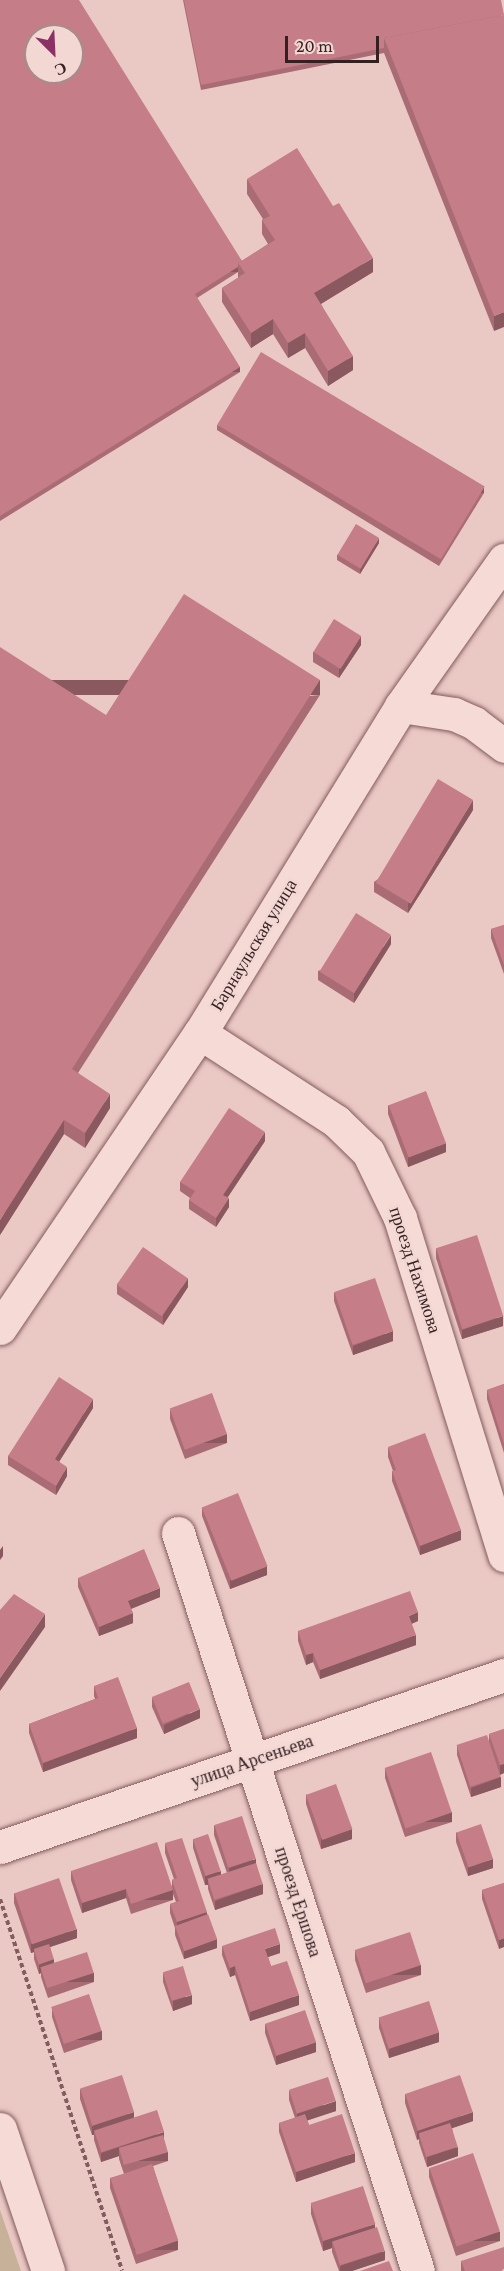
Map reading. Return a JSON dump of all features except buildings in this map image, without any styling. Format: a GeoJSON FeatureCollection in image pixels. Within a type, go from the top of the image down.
{"type":"FeatureCollection","features":[{"type":"Feature","properties":{"kind":"street","name":"Барнаульская улица"},"geometry":{"type":"LineString","coordinates":[[0,1328],[200,1033],[401,706],[504,560]]}},
{"type":"Feature","properties":{"kind":"street"},"geometry":{"type":"LineString","coordinates":[[401,706],[454,714],[474,723],[504,746]]}},
{"type":"Feature","properties":{"kind":"street","name":"проезд Нахимова"},"geometry":{"type":"LineString","coordinates":[[200,1033],[336,1121],[368,1152],[400,1218],[504,1555]]}},
{"type":"Feature","properties":{"kind":"street","name":"проезд Ершова"},"geometry":{"type":"LineString","coordinates":[[178,1533],[418,2271]]}},
{"type":"Feature","properties":{"kind":"street","name":"улица Арсеньева"},"geometry":{"type":"LineString","coordinates":[[0,1847],[504,1676]]}},
{"type":"Feature","properties":{"kind":"street"},"geometry":{"type":"LineString","coordinates":[[0,2129],[48,2271]]}},
{"type":"Feature","properties":{"kind":"path"},"geometry":{"type":"LineString","coordinates":[[0,1899],[122,2271]]}},
{"type":"Feature","properties":{"kind":"shaded area"},"geometry":{"type":"Polygon","coordinates":[[[0,2210],[21,2271],[0,2271],[0,2210]]]}}]}
